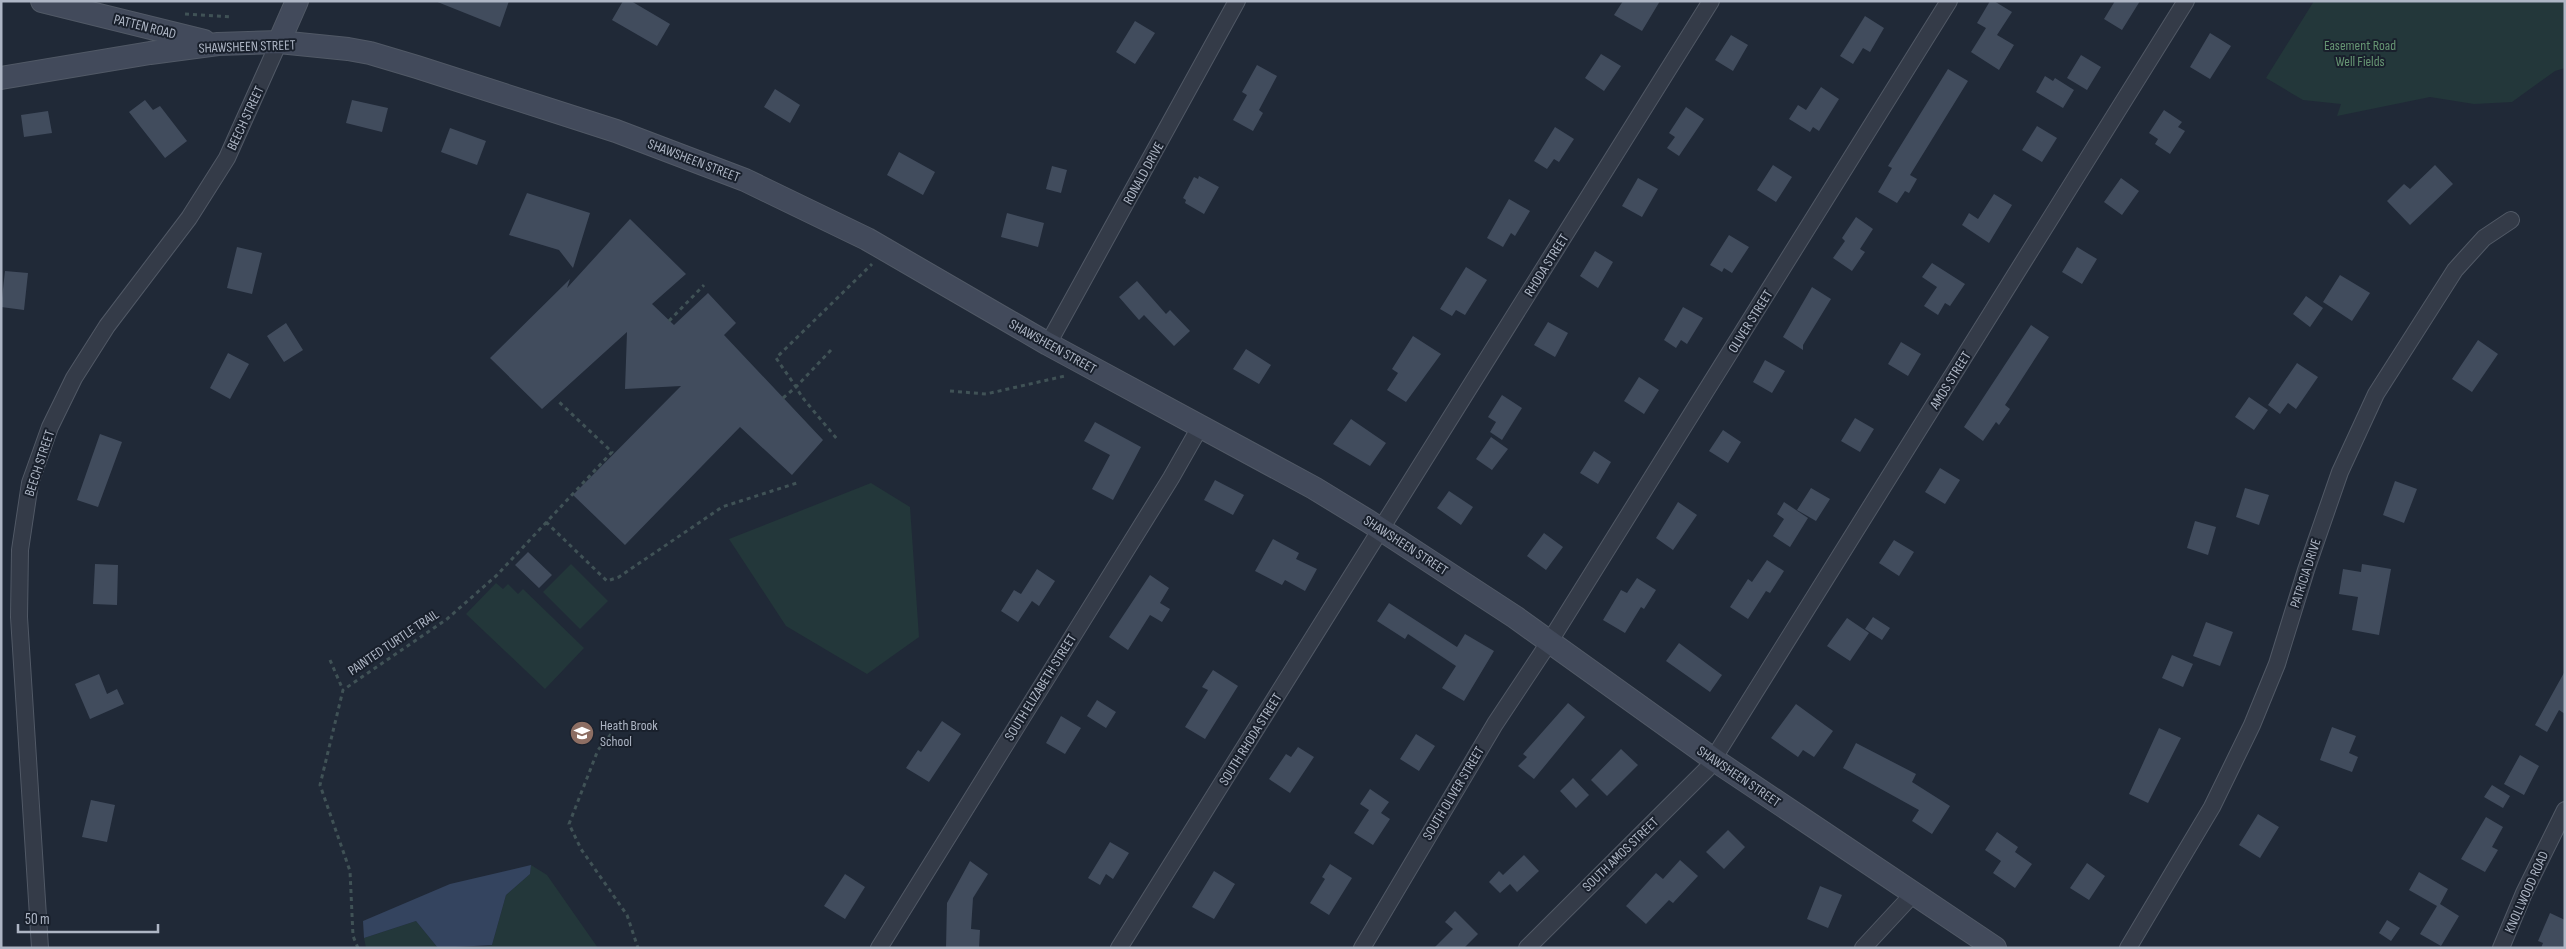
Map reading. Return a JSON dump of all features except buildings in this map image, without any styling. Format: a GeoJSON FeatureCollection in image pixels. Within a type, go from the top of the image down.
{"type":"FeatureCollection","features":[{"type":"Feature","properties":{"kind":"main road"},"geometry":{"type":"LineString","coordinates":[[279,42],[297,1]]}},
{"type":"Feature","properties":{"kind":"main road","name":"PATTEN ROAD"},"geometry":{"type":"LineString","coordinates":[[47,2],[218,44]]}},
{"type":"Feature","properties":{"kind":"main road","name":"SHAWSHEEN STREET"},"geometry":{"type":"LineString","coordinates":[[1,78],[150,52],[218,44],[279,42],[370,53],[616,131],[717,168],[867,239],[1048,344],[1314,488],[1550,641],[1713,759],[1995,948]]}},
{"type":"Feature","properties":{"kind":"street","name":"RONALD DRIVE"},"geometry":{"type":"LineString","coordinates":[[1048,344],[1237,1]]}},
{"type":"Feature","properties":{"kind":"street","name":"RHODA STREET"},"geometry":{"type":"LineString","coordinates":[[1381,530],[1711,1]]}},
{"type":"Feature","properties":{"kind":"street","name":"OLIVER STREET"},"geometry":{"type":"LineString","coordinates":[[1550,641],[1949,1]]}},
{"type":"Feature","properties":{"kind":"street","name":"AMOS STREET"},"geometry":{"type":"LineString","coordinates":[[1713,759],[2186,1]]}},
{"type":"Feature","properties":{"kind":"street","name":"BEECH STREET"},"geometry":{"type":"LineString","coordinates":[[40,948],[19,617],[20,550],[30,483],[53,421],[74,378],[107,326],[170,244],[227,158],[279,42]]}},
{"type":"Feature","properties":{"kind":"street","name":"PATRICIA DRIVE"},"geometry":{"type":"LineString","coordinates":[[2128,948],[2212,807],[2252,726],[2277,664],[2306,570],[2340,472],[2376,394],[2455,270],[2484,238],[2511,220]]}},
{"type":"Feature","properties":{"kind":"street","name":"SOUTH ELIZABETH STREET"},"geometry":{"type":"LineString","coordinates":[[879,948],[1171,478],[1200,427]]}},
{"type":"Feature","properties":{"kind":"street","name":"SOUTH RHODA STREET"},"geometry":{"type":"LineString","coordinates":[[1119,948],[1381,530]]}},
{"type":"Feature","properties":{"kind":"street","name":"SOUTH OLIVER STREET"},"geometry":{"type":"LineString","coordinates":[[1362,948],[1495,724],[1550,641]]}},
{"type":"Feature","properties":{"kind":"street","name":"SOUTH AMOS STREET"},"geometry":{"type":"LineString","coordinates":[[1526,948],[1693,783],[1713,759]]}},
{"type":"Feature","properties":{"kind":"street","name":"KNOLLWOOD ROAD"},"geometry":{"type":"LineString","coordinates":[[2501,948],[2524,893],[2565,810]]}},
{"type":"Feature","properties":{"kind":"street"},"geometry":{"type":"LineString","coordinates":[[1863,948],[1914,893]]}},
{"type":"Feature","properties":{"kind":"path"},"geometry":{"type":"LineString","coordinates":[[837,439],[802,398],[776,358],[873,263]]}},
{"type":"Feature","properties":{"kind":"path"},"geometry":{"type":"LineString","coordinates":[[669,321],[704,286]]}},
{"type":"Feature","properties":{"kind":"path"},"geometry":{"type":"LineString","coordinates":[[784,398],[830,350]]}},
{"type":"Feature","properties":{"kind":"path"},"geometry":{"type":"LineString","coordinates":[[950,391],[986,394],[1074,374],[1079,361]]}},
{"type":"Feature","properties":{"kind":"path","name":"PAINTED TURTLE TRAIL"},"geometry":{"type":"LineString","coordinates":[[357,946],[353,936],[350,870],[320,785],[343,690],[447,619],[497,575],[612,452],[560,402]]}},
{"type":"Feature","properties":{"kind":"path"},"geometry":{"type":"LineString","coordinates":[[546,522],[607,580],[619,577],[722,507],[800,482]]}},
{"type":"Feature","properties":{"kind":"path"},"geometry":{"type":"LineString","coordinates":[[330,660],[343,690]]}},
{"type":"Feature","properties":{"kind":"path"},"geometry":{"type":"LineString","coordinates":[[616,728],[598,750],[569,824],[581,849],[627,915],[638,948]]}},
{"type":"Feature","properties":{"kind":"green space","name":"Easement Road Well Fields"},"geometry":{"type":"Polygon","coordinates":[[[2314,1],[2565,1],[2565,68],[2555,71],[2512,102],[2474,104],[2430,97],[2337,116],[2341,104],[2303,100],[2266,78],[2314,1]]]}},
{"type":"Feature","properties":{"kind":"green space"},"geometry":{"type":"Polygon","coordinates":[[[871,483],[910,507],[919,637],[867,674],[786,626],[729,539],[871,483]]]}},
{"type":"Feature","properties":{"kind":"green space"},"geometry":{"type":"Polygon","coordinates":[[[571,564],[608,601],[580,629],[543,592],[571,564]]]}},
{"type":"Feature","properties":{"kind":"green space"},"geometry":{"type":"Polygon","coordinates":[[[496,583],[503,589],[508,584],[518,594],[523,589],[584,648],[545,689],[466,614],[496,583]]]}},
{"type":"Feature","properties":{"kind":"green space"},"geometry":{"type":"Polygon","coordinates":[[[531,865],[547,875],[598,948],[479,948],[492,945],[506,895],[530,874],[531,865]]]}},
{"type":"Feature","properties":{"kind":"green space"},"geometry":{"type":"Polygon","coordinates":[[[416,921],[438,948],[366,948],[364,938],[416,921]]]}},
{"type":"Feature","properties":{"kind":"water"},"geometry":{"type":"Polygon","coordinates":[[[531,865],[530,874],[506,895],[492,945],[438,948],[416,921],[364,938],[363,921],[450,884],[531,865]]]}},
{"type":"Feature","properties":{"kind":"place","name":"Heath Brook School"},"geometry":{"type":"Point","coordinates":[582,733]}}]}
